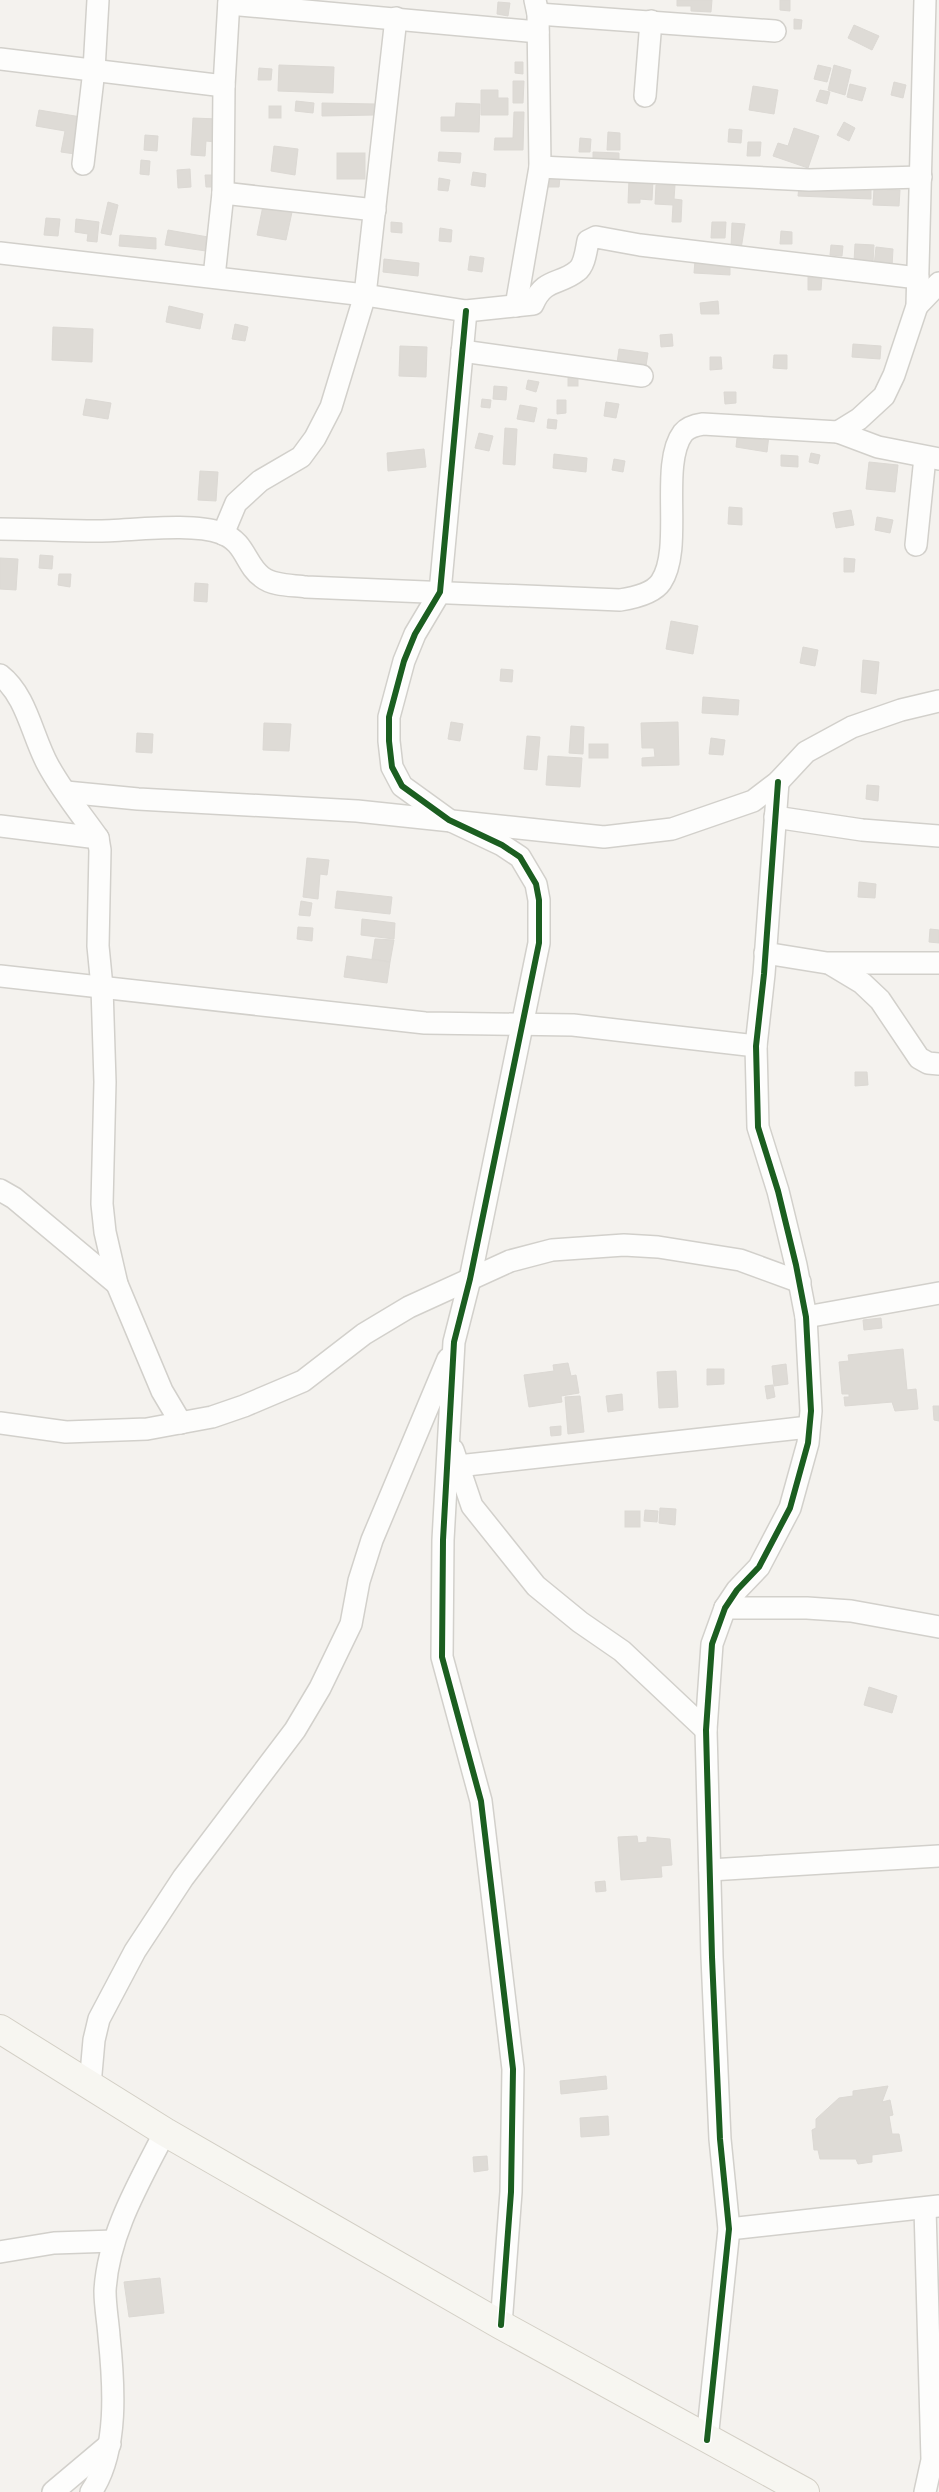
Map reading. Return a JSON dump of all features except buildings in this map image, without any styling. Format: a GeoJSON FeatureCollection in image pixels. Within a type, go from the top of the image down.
{"type":"FeatureCollection","features":[{"type":"Feature","properties":{"kind":"street"},"geometry":{"type":"LineString","coordinates":[[83,164],[94,70],[98,0]]}},
{"type":"Feature","properties":{"kind":"street"},"geometry":{"type":"LineString","coordinates":[[838,432],[858,419],[884,396],[894,375],[917,306],[925,0]]}},
{"type":"Feature","properties":{"kind":"street"},"geometry":{"type":"LineString","coordinates":[[214,277],[223,194],[224,86],[229,2],[396,18],[537,15],[651,21],[775,31]]}},
{"type":"Feature","properties":{"kind":"street"},"geometry":{"type":"LineString","coordinates":[[516,306],[540,167],[537,15]]}},
{"type":"Feature","properties":{"kind":"street"},"geometry":{"type":"LineString","coordinates":[[223,534],[236,503],[260,482],[301,457],[315,438],[331,407],[365,294],[396,18]]}},
{"type":"Feature","properties":{"kind":"street"},"geometry":{"type":"LineString","coordinates":[[645,96],[651,21]]}},
{"type":"Feature","properties":{"kind":"street"},"geometry":{"type":"LineString","coordinates":[[0,59],[224,86]]}},
{"type":"Feature","properties":{"kind":"street"},"geometry":{"type":"LineString","coordinates":[[540,167],[808,180],[921,177]]}},
{"type":"Feature","properties":{"kind":"street"},"geometry":{"type":"LineString","coordinates":[[223,194],[375,210]]}},
{"type":"Feature","properties":{"kind":"street"},"geometry":{"type":"LineString","coordinates":[[0,253],[365,294],[466,311],[533,304],[538,293],[543,288],[577,271],[583,263],[588,241],[592,237],[640,245],[918,278]]}},
{"type":"Feature","properties":{"kind":"street"},"geometry":{"type":"LineString","coordinates":[[917,306],[939,283]]}},
{"type":"Feature","properties":{"kind":"street"},"geometry":{"type":"LineString","coordinates":[[90,2085],[94,2040],[99,2019],[135,1950],[183,1878],[295,1730],[324,1680],[351,1624],[359,1581],[372,1540],[454,1342],[470,1279],[539,943],[539,900],[536,884],[520,857],[502,845],[449,820],[402,786],[392,767],[389,742],[389,717],[404,661],[415,634],[440,592],[466,311]]}},
{"type":"Feature","properties":{"kind":"street"},"geometry":{"type":"LineString","coordinates":[[462,351],[642,376]]}},
{"type":"Feature","properties":{"kind":"street"},"geometry":{"type":"LineString","coordinates":[[0,528],[96,531],[204,528],[223,534],[235,541],[244,550],[261,577],[271,582],[306,587],[601,599],[634,598],[660,584],[669,565],[674,453],[682,434],[686,430],[703,424],[838,432],[878,447],[932,458],[916,545]]}},
{"type":"Feature","properties":{"kind":"street"},"geometry":{"type":"LineString","coordinates":[[0,675],[7,680],[22,702],[38,747],[98,838],[100,850],[98,946],[102,987],[105,1082],[102,1204],[117,1284],[154,1374],[181,1423]]}},
{"type":"Feature","properties":{"kind":"street"},"geometry":{"type":"LineString","coordinates":[[66,792],[138,799],[356,811],[604,837],[672,829],[753,801],[778,782],[806,752],[852,727],[901,710],[939,701]]}},
{"type":"Feature","properties":{"kind":"street"},"geometry":{"type":"LineString","coordinates":[[901,710],[939,717]]}},
{"type":"Feature","properties":{"kind":"street"},"geometry":{"type":"LineString","coordinates":[[707,2440],[729,2229],[720,2139],[710,1870],[706,1730],[712,1644],[725,1608],[737,1590],[759,1567],[790,1508],[808,1443],[810,1426],[806,1317],[800,1282],[778,1190],[758,1127],[756,1046],[778,782]]}},
{"type":"Feature","properties":{"kind":"street"},"geometry":{"type":"LineString","coordinates":[[775,817],[862,830],[939,836]]}},
{"type":"Feature","properties":{"kind":"street"},"geometry":{"type":"LineString","coordinates":[[0,826],[98,838]]}},
{"type":"Feature","properties":{"kind":"street"},"geometry":{"type":"LineString","coordinates":[[765,954],[828,963],[939,963]]}},
{"type":"Feature","properties":{"kind":"street"},"geometry":{"type":"LineString","coordinates":[[828,963],[862,983],[880,1000],[919,1058],[928,1063],[939,1064]]}},
{"type":"Feature","properties":{"kind":"street"},"geometry":{"type":"LineString","coordinates":[[0,976],[425,1023],[573,1025],[756,1046]]}},
{"type":"Feature","properties":{"kind":"street"},"geometry":{"type":"LineString","coordinates":[[0,1190],[14,1198],[117,1284]]}},
{"type":"Feature","properties":{"kind":"street"},"geometry":{"type":"LineString","coordinates":[[0,1423],[66,1432],[147,1429],[212,1417],[244,1406],[303,1381],[364,1334],[409,1307],[510,1261],[552,1250],[624,1245],[658,1247],[740,1260],[800,1282]]}},
{"type":"Feature","properties":{"kind":"street"},"geometry":{"type":"LineString","coordinates":[[806,1317],[939,1292]]}},
{"type":"Feature","properties":{"kind":"street"},"geometry":{"type":"LineString","coordinates":[[454,1342],[443,1540],[442,1657],[481,1802],[513,2069],[511,2192],[501,2325]]}},
{"type":"Feature","properties":{"kind":"street"},"geometry":{"type":"LineString","coordinates":[[458,1466],[810,1426]]}},
{"type":"Feature","properties":{"kind":"street"},"geometry":{"type":"LineString","coordinates":[[449,1440],[472,1506],[536,1586],[580,1622],[622,1651],[706,1730]]}},
{"type":"Feature","properties":{"kind":"street"},"geometry":{"type":"LineString","coordinates":[[725,1608],[807,1608],[851,1611],[939,1628]]}},
{"type":"Feature","properties":{"kind":"street"},"geometry":{"type":"LineString","coordinates":[[710,1870],[939,1856]]}},
{"type":"Feature","properties":{"kind":"street"},"geometry":{"type":"LineString","coordinates":[[0,2029],[165,2132],[501,2325],[707,2440],[805,2492]]}},
{"type":"Feature","properties":{"kind":"street"},"geometry":{"type":"LineString","coordinates":[[91,2492],[98,2482],[110,2444],[112,2366],[105,2291],[114,2241],[136,2188],[165,2132]]}},
{"type":"Feature","properties":{"kind":"street"},"geometry":{"type":"LineString","coordinates":[[729,2229],[932,2207],[932,2460],[925,2492]]}},
{"type":"Feature","properties":{"kind":"street"},"geometry":{"type":"LineString","coordinates":[[0,2252],[54,2243],[114,2241]]}},
{"type":"Feature","properties":{"kind":"street"},"geometry":{"type":"LineString","coordinates":[[53,2492],[110,2444]]}},
{"type":"Feature","properties":{"kind":"cycle path"},"geometry":{"type":"LineString","coordinates":[[466,311],[440,592],[415,634],[404,661],[389,717],[389,741],[392,767],[402,786],[449,820],[502,845],[520,857],[536,884],[539,900],[539,943],[470,1279],[454,1342],[443,1540],[442,1657],[481,1801],[513,2069],[511,2192],[501,2325]]}},
{"type":"Feature","properties":{"kind":"cycle path"},"geometry":{"type":"LineString","coordinates":[[707,2440],[729,2229],[720,2139],[712,1957],[706,1730],[712,1644],[725,1608],[737,1590],[759,1567],[790,1508],[808,1443],[811,1411],[806,1317],[796,1265],[778,1191],[758,1127],[756,1046],[764,974],[778,782]]}}]}
